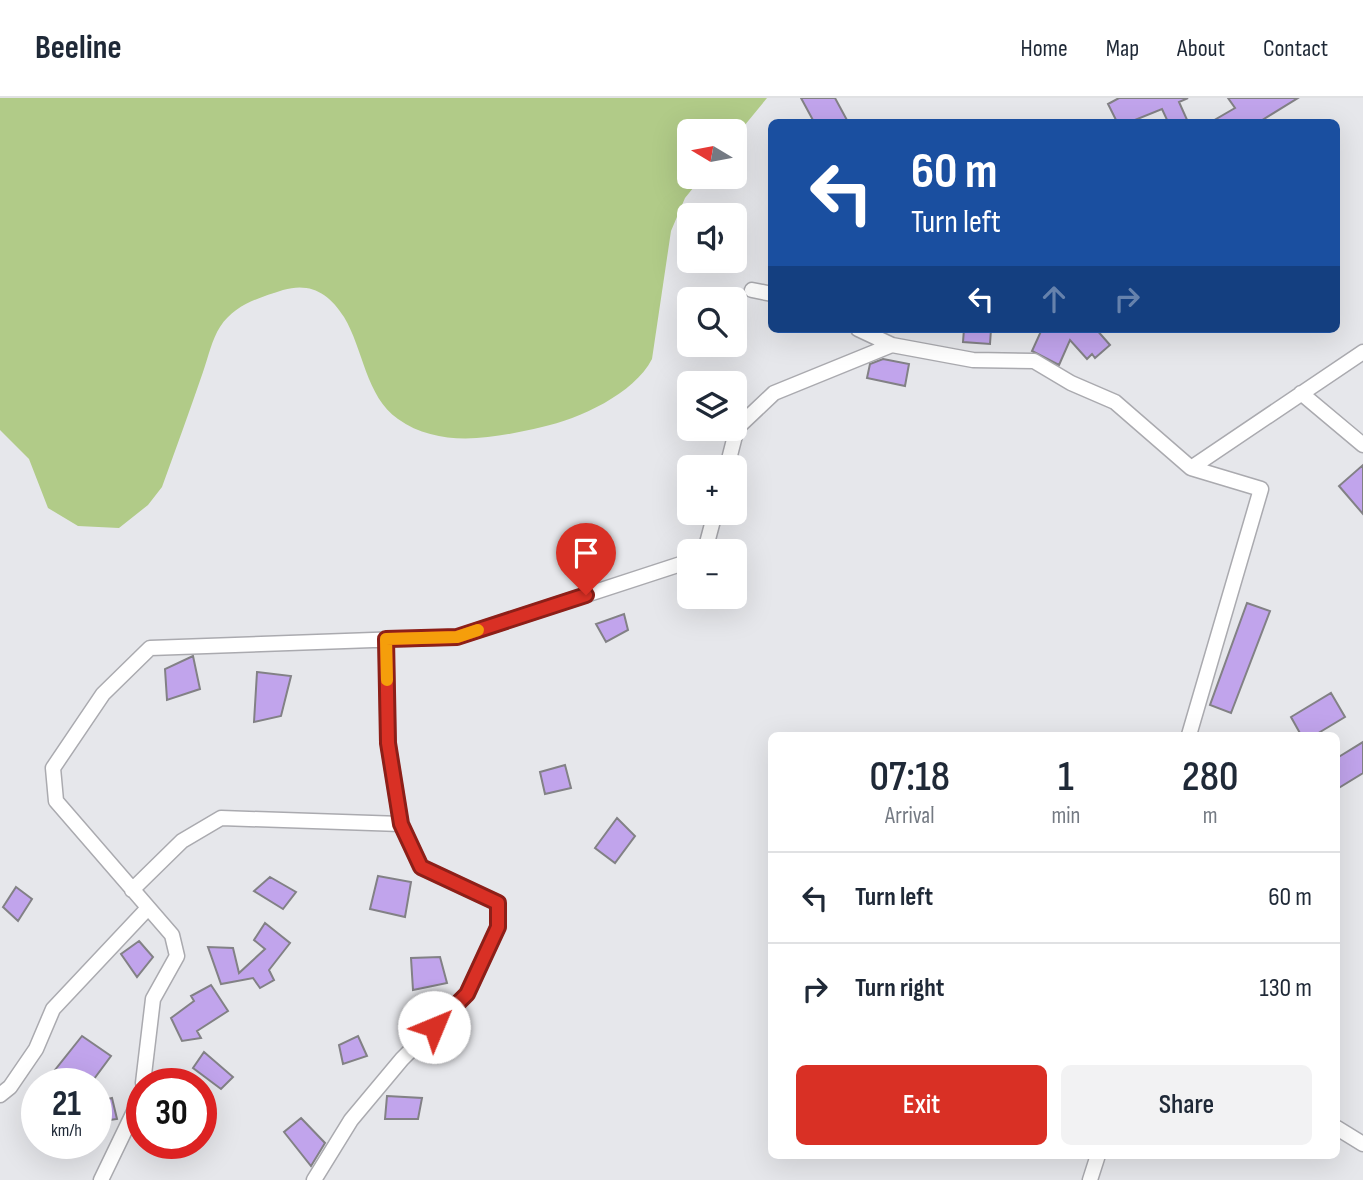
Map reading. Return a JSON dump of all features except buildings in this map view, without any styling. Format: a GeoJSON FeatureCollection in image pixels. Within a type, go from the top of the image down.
{"type":"FeatureCollection","features":[{"type":"Feature","properties":{"kind":"street"},"geometry":{"type":"LineString","coordinates":[[752,290],[768,293]]}},
{"type":"Feature","properties":{"kind":"street"},"geometry":{"type":"LineString","coordinates":[[866,333],[892,345],[973,360],[1034,361],[1071,383],[1115,401],[1191,468],[1261,489],[1190,732]]}},
{"type":"Feature","properties":{"kind":"street"},"geometry":{"type":"LineString","coordinates":[[730,455],[737,429],[774,393],[892,345]]}},
{"type":"Feature","properties":{"kind":"street"},"geometry":{"type":"LineString","coordinates":[[1191,468],[1363,352]]}},
{"type":"Feature","properties":{"kind":"street"},"geometry":{"type":"LineString","coordinates":[[1301,393],[1363,445]]}},
{"type":"Feature","properties":{"kind":"street"},"geometry":{"type":"LineString","coordinates":[[145,1068],[153,999],[177,956],[172,935],[56,801],[53,768],[103,694],[150,648],[457,637],[677,565]]}},
{"type":"Feature","properties":{"kind":"street"},"geometry":{"type":"LineString","coordinates":[[314,1180],[351,1121],[402,1059],[467,994],[498,927],[498,903],[421,867],[401,824],[388,743],[386,639]]}},
{"type":"Feature","properties":{"kind":"street"},"geometry":{"type":"LineString","coordinates":[[132,890],[182,841],[221,818],[401,824]]}},
{"type":"Feature","properties":{"kind":"street"},"geometry":{"type":"LineString","coordinates":[[0,1095],[10,1087],[36,1049],[53,1009],[148,908]]}},
{"type":"Feature","properties":{"kind":"street"},"geometry":{"type":"LineString","coordinates":[[102,1180],[126,1129]]}},
{"type":"Feature","properties":{"kind":"street"},"geometry":{"type":"LineString","coordinates":[[1340,1130],[1363,1144]]}},
{"type":"Feature","properties":{"kind":"street"},"geometry":{"type":"LineString","coordinates":[[1090,1180],[1097,1159]]}},
{"type":"Feature","properties":{"kind":"green space"},"geometry":{"type":"Polygon","coordinates":[[[0,98],[767,98],[747,122],[747,119],[677,119],[677,189],[692,189],[683,203],[677,203],[677,217],[671,231],[652,359],[644,372],[619,394],[572,418],[524,431],[487,437],[450,438],[414,428],[387,410],[379,398],[350,329],[338,309],[325,296],[302,287],[256,299],[240,307],[226,319],[212,343],[162,487],[148,505],[119,528],[78,526],[48,508],[29,459],[0,430],[0,98]]]}},
{"type":"Feature","properties":{"kind":"slow traffic"},"geometry":{"type":"LineString","coordinates":[[387,680],[386,639],[457,637],[478,630]]}},
{"type":"Feature","properties":{"kind":"route"},"geometry":{"type":"LineString","coordinates":[[434,1027],[467,994],[498,927],[498,903],[421,867],[401,824],[388,743],[386,639],[457,637],[586,595]]}}]}
